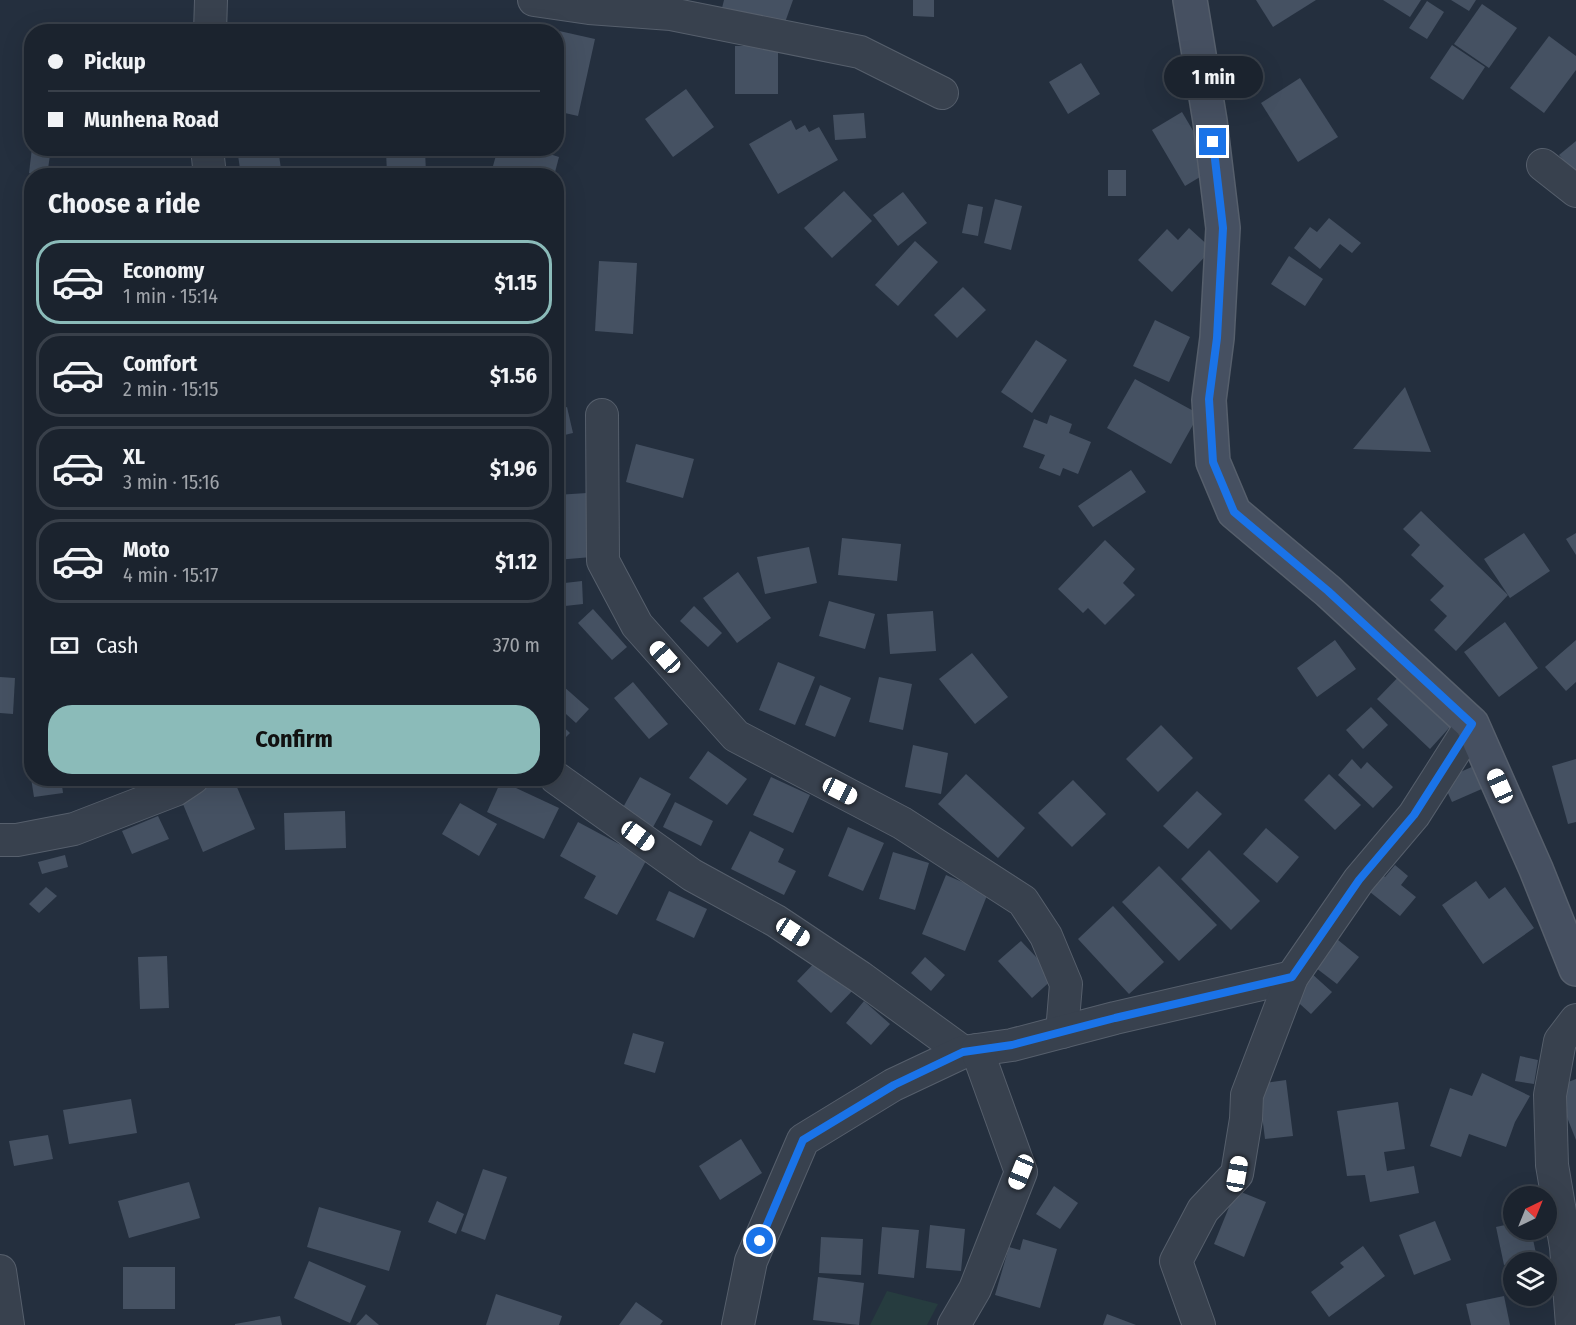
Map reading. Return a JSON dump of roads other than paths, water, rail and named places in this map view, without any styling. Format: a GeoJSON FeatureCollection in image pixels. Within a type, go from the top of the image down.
{"type":"FeatureCollection","features":[{"type":"Feature","properties":{"kind":"street"},"geometry":{"type":"LineString","coordinates":[[210,24],[212,0]]}},
{"type":"Feature","properties":{"kind":"street"},"geometry":{"type":"LineString","coordinates":[[534,0],[589,8],[671,14],[860,52],[942,93]]}},
{"type":"Feature","properties":{"kind":"street"},"geometry":{"type":"LineString","coordinates":[[1190,0],[1210,121],[1223,228],[1217,338],[1209,399],[1213,462],[1234,512],[1328,591],[1472,724],[1536,869],[1576,969]]}},
{"type":"Feature","properties":{"kind":"street"},"geometry":{"type":"LineString","coordinates":[[1543,165],[1576,190]]}},
{"type":"Feature","properties":{"kind":"street"},"geometry":{"type":"LineString","coordinates":[[602,415],[603,561],[637,625],[736,736],[902,823],[1023,901],[1046,936],[1066,984],[1062,1032]]}},
{"type":"Feature","properties":{"kind":"street"},"geometry":{"type":"LineString","coordinates":[[1198,1325],[1176,1261],[1203,1210],[1237,1174],[1246,1119],[1247,1095],[1292,977],[1359,880],[1414,815],[1472,724]]}},
{"type":"Feature","properties":{"kind":"street"},"geometry":{"type":"LineString","coordinates":[[564,784],[692,874],[776,921],[970,1051],[1021,1172],[975,1288],[954,1325]]}},
{"type":"Feature","properties":{"kind":"street"},"geometry":{"type":"LineString","coordinates":[[0,840],[17,840],[74,829],[182,786]]}},
{"type":"Feature","properties":{"kind":"street"},"geometry":{"type":"LineString","coordinates":[[738,1325],[751,1261],[803,1140],[894,1085],[970,1051],[1012,1045],[1292,977]]}},
{"type":"Feature","properties":{"kind":"street"},"geometry":{"type":"LineString","coordinates":[[1572,1325],[1566,1247],[1552,1165],[1550,1095],[1560,1041],[1576,1020]]}},
{"type":"Feature","properties":{"kind":"street"},"geometry":{"type":"LineString","coordinates":[[0,1271],[8,1325]]}}]}
